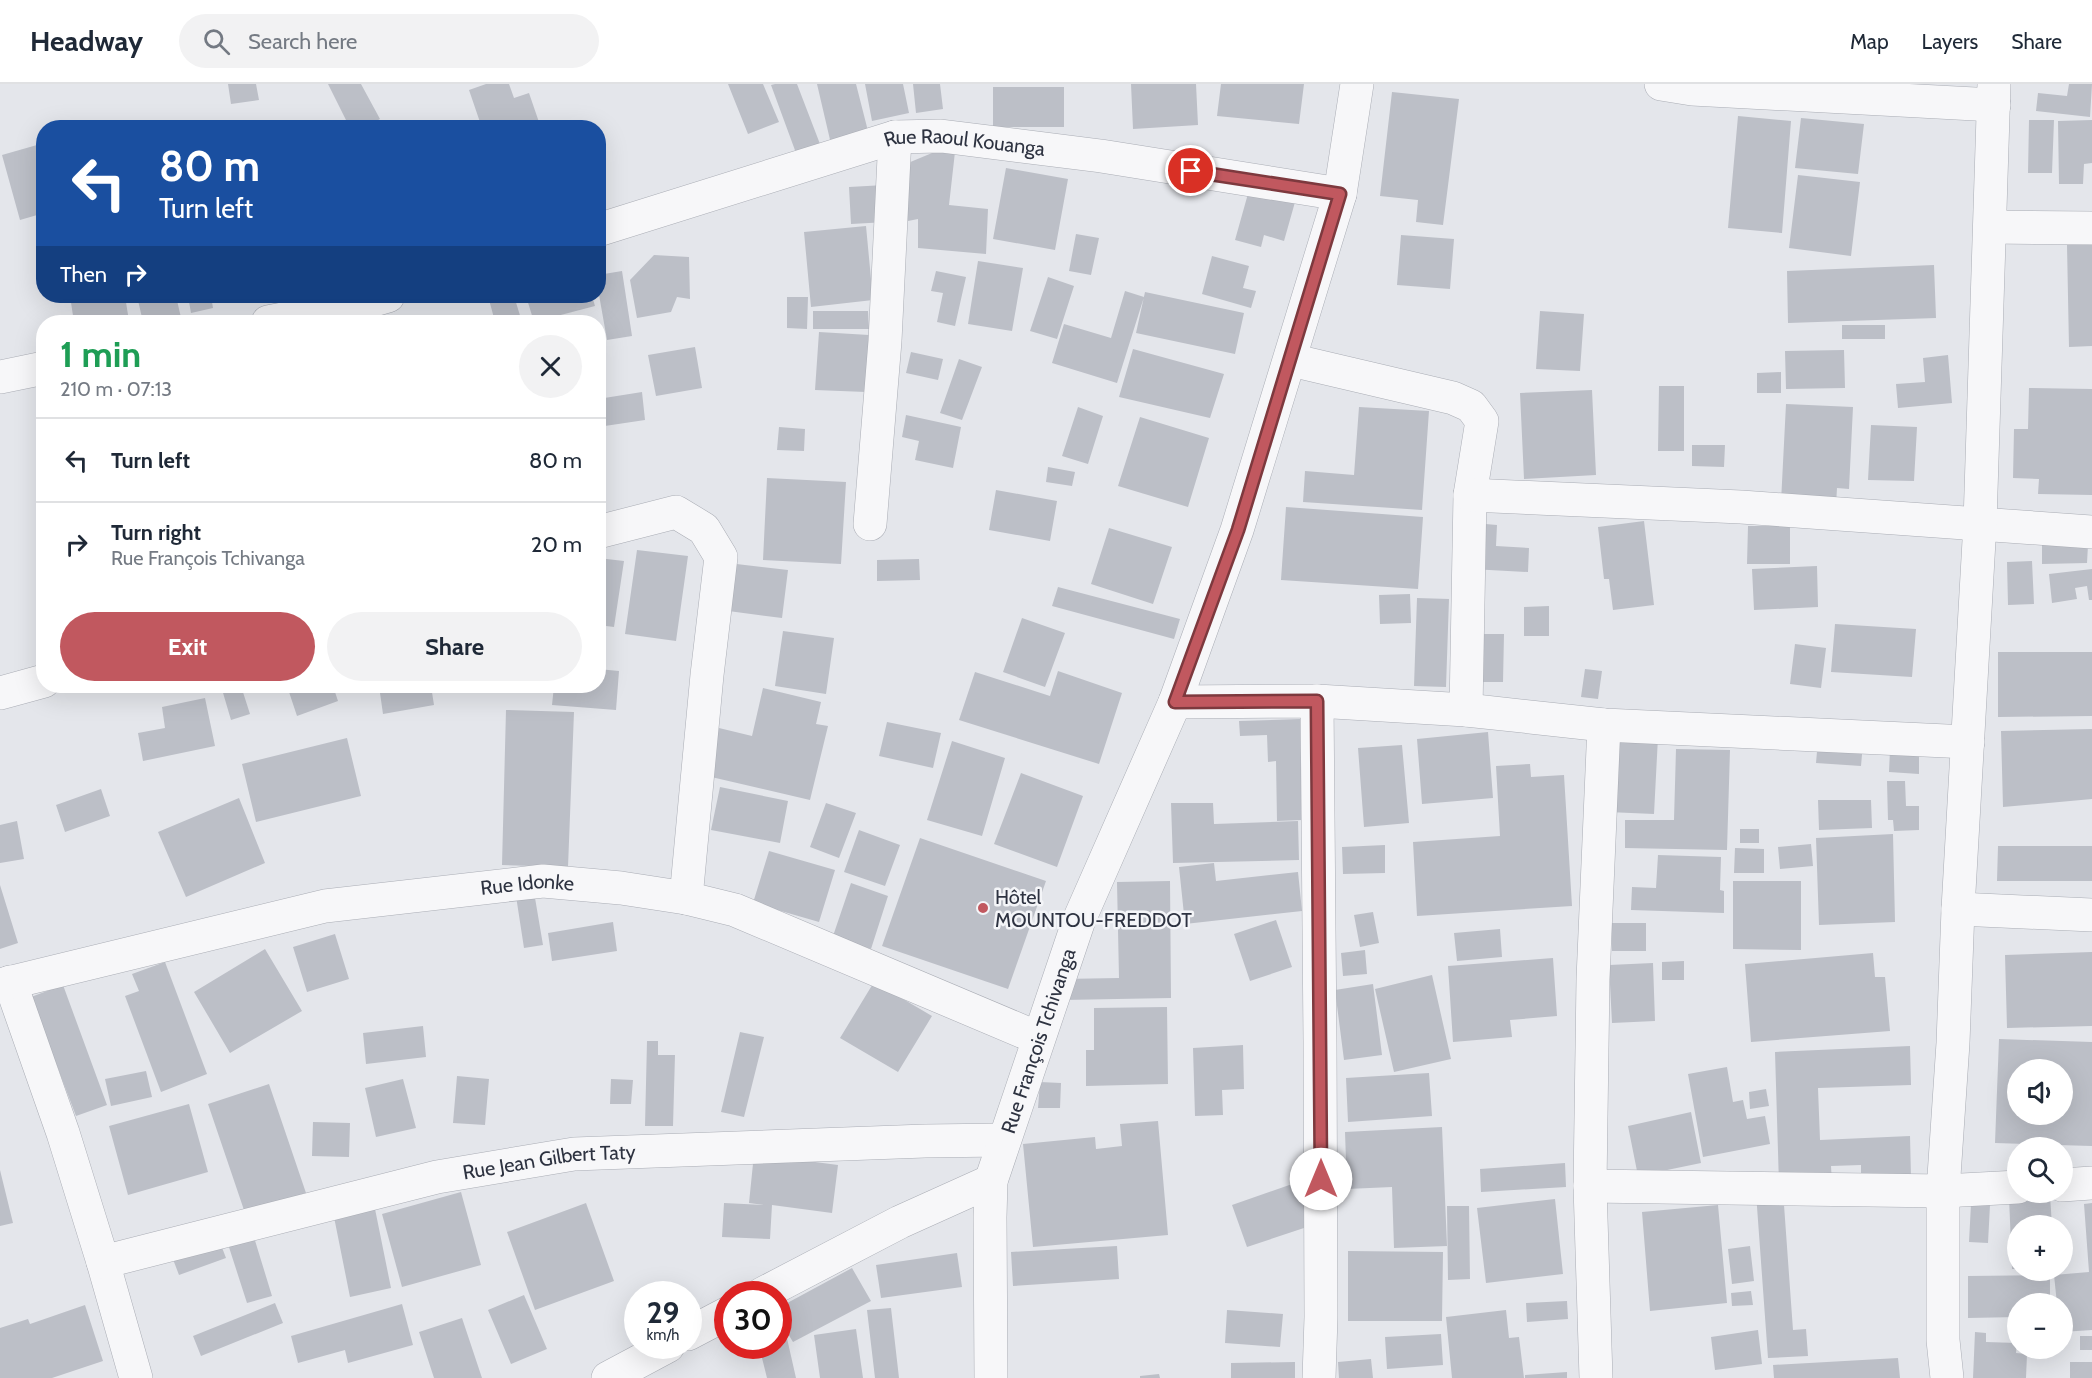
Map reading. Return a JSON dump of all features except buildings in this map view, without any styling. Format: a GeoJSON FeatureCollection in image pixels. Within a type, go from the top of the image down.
{"type":"FeatureCollection","features":[{"type":"Feature","properties":{"kind":"street","name":"Rue François Tchivanga"},"geometry":{"type":"LineString","coordinates":[[991,1378],[990,1217],[992,1181],[1078,920],[1175,702],[1238,530],[1340,194],[1357,84]]}},
{"type":"Feature","properties":{"kind":"street"},"geometry":{"type":"LineString","coordinates":[[1661,84],[1692,89],[1994,94],[1980,523],[1943,1191],[1943,1340],[1947,1378]]}},
{"type":"Feature","properties":{"kind":"street","name":"Rue Raoul Kouanga"},"geometry":{"type":"LineString","coordinates":[[606,227],[895,137],[941,136],[1090,154],[1340,194]]}},
{"type":"Feature","properties":{"kind":"street"},"geometry":{"type":"LineString","coordinates":[[870,524],[885,341],[895,137]]}},
{"type":"Feature","properties":{"kind":"street"},"geometry":{"type":"LineString","coordinates":[[1990,227],[2092,228]]}},
{"type":"Feature","properties":{"kind":"street"},"geometry":{"type":"LineString","coordinates":[[303,315],[364,303]]}},
{"type":"Feature","properties":{"kind":"street"},"geometry":{"type":"LineString","coordinates":[[1291,360],[1453,398],[1471,406],[1482,421],[1470,495],[1466,710]]}},
{"type":"Feature","properties":{"kind":"street"},"geometry":{"type":"LineString","coordinates":[[0,377],[36,370]]}},
{"type":"Feature","properties":{"kind":"street"},"geometry":{"type":"LineString","coordinates":[[1470,495],[1742,507],[2092,532]]}},
{"type":"Feature","properties":{"kind":"street"},"geometry":{"type":"LineString","coordinates":[[606,530],[676,512],[704,529],[721,556],[707,675],[686,898]]}},
{"type":"Feature","properties":{"kind":"street"},"geometry":{"type":"LineString","coordinates":[[0,693],[36,683]]}},
{"type":"Feature","properties":{"kind":"street"},"geometry":{"type":"LineString","coordinates":[[1175,702],[1317,701],[1466,710],[1604,725],[1968,742]]}},
{"type":"Feature","properties":{"kind":"street"},"geometry":{"type":"LineString","coordinates":[[1317,701],[1321,1064],[1319,1378]]}},
{"type":"Feature","properties":{"kind":"street"},"geometry":{"type":"LineString","coordinates":[[1596,1378],[1590,1186],[1593,979],[1604,725]]}},
{"type":"Feature","properties":{"kind":"street","name":"Rue Idonke"},"geometry":{"type":"LineString","coordinates":[[5,983],[325,906],[543,881],[621,888],[686,898],[735,910],[1038,1038]]}},
{"type":"Feature","properties":{"kind":"street"},"geometry":{"type":"LineString","coordinates":[[1958,909],[2092,915]]}},
{"type":"Feature","properties":{"kind":"street"},"geometry":{"type":"LineString","coordinates":[[5,983],[63,1133],[136,1378]]}},
{"type":"Feature","properties":{"kind":"street","name":"Rue Jean Gilbert Taty"},"geometry":{"type":"LineString","coordinates":[[103,1262],[437,1177],[573,1154],[1004,1140]]}},
{"type":"Feature","properties":{"kind":"street"},"geometry":{"type":"LineString","coordinates":[[787,1281],[900,1222],[992,1181]]}},
{"type":"Feature","properties":{"kind":"street"},"geometry":{"type":"LineString","coordinates":[[2073,1184],[2092,1183]]}},
{"type":"Feature","properties":{"kind":"street"},"geometry":{"type":"LineString","coordinates":[[1590,1186],[1943,1191],[2007,1188]]}},
{"type":"Feature","properties":{"kind":"street"},"geometry":{"type":"LineString","coordinates":[[608,1378],[644,1359]]}},
{"type":"Feature","properties":{"kind":"place","name":"Hôtel MOUNTOU-FREDDOT"},"geometry":{"type":"Point","coordinates":[983,908]}},
{"type":"Feature","properties":{"kind":"route"},"geometry":{"type":"LineString","coordinates":[[1191,171],[1340,194],[1238,530],[1175,702],[1317,701],[1321,1179]]}}]}
